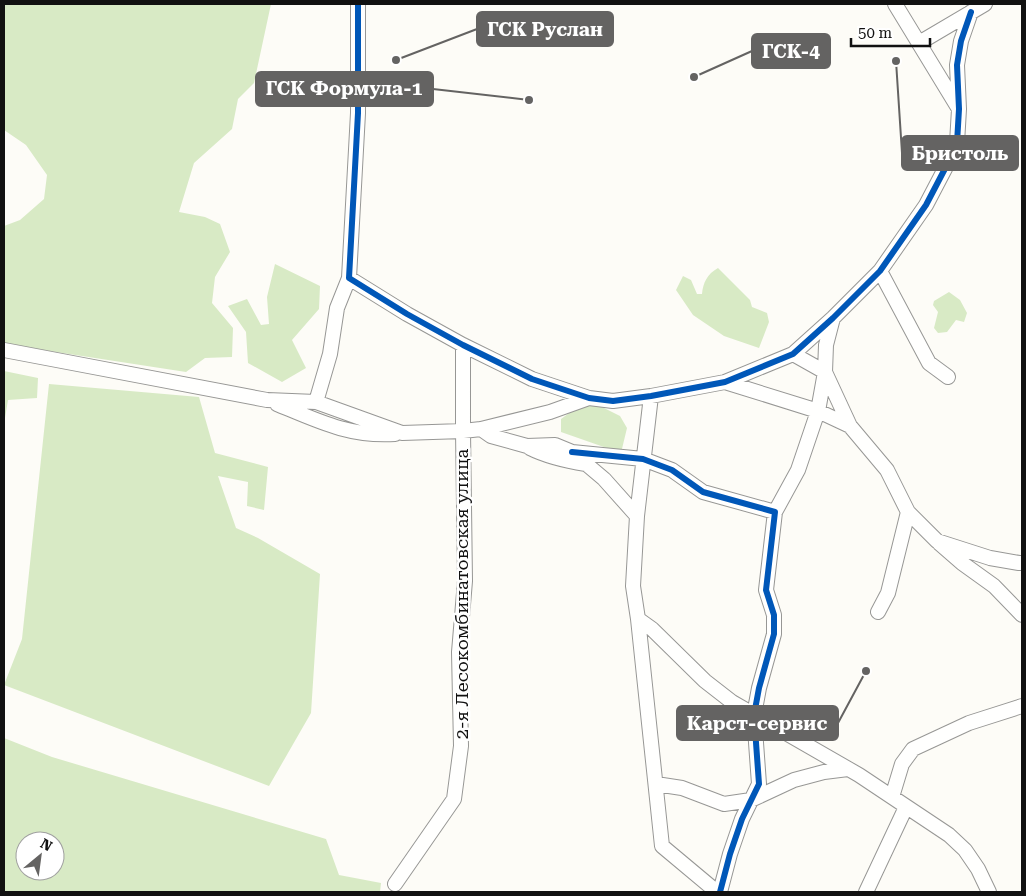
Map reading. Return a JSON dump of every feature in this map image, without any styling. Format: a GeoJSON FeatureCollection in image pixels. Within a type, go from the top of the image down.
{"type":"FeatureCollection","features":[{"type":"Feature","properties":{"kind":"street"},"geometry":{"type":"LineString","coordinates":[[316,402],[330,354],[337,308],[349,278],[358,113],[358,4]]}},
{"type":"Feature","properties":{"kind":"street"},"geometry":{"type":"LineString","coordinates":[[895,4],[959,109]]}},
{"type":"Feature","properties":{"kind":"street"},"geometry":{"type":"LineString","coordinates":[[918,43],[985,4]]}},
{"type":"Feature","properties":{"kind":"street"},"geometry":{"type":"LineString","coordinates":[[349,278],[407,314],[463,345],[532,378],[589,398],[613,401],[725,382],[793,354],[833,318],[880,271],[926,205],[949,161],[957,144],[959,109],[957,65],[961,41],[971,12]]}},
{"type":"Feature","properties":{"kind":"street"},"geometry":{"type":"LineString","coordinates":[[880,271],[929,363],[948,377]]}},
{"type":"Feature","properties":{"kind":"street"},"geometry":{"type":"LineString","coordinates":[[651,396],[636,516],[633,586],[662,846],[718,892],[742,819],[759,784],[754,715],[759,688],[774,634],[774,615],[766,590],[774,512],[798,470],[818,411],[825,372],[826,345],[833,318]]}},
{"type":"Feature","properties":{"kind":"street","name":"2-я Лесокомбинатовская улица"},"geometry":{"type":"LineString","coordinates":[[395,884],[454,799],[461,746],[459,652],[465,580],[463,345]]}},
{"type":"Feature","properties":{"kind":"street"},"geometry":{"type":"LineString","coordinates":[[4,350],[267,400],[316,402],[402,433]]}},
{"type":"Feature","properties":{"kind":"street"},"geometry":{"type":"LineString","coordinates":[[793,354],[825,372],[850,426],[887,470],[908,512],[962,563],[994,586],[1022,615]]}},
{"type":"Feature","properties":{"kind":"street"},"geometry":{"type":"LineString","coordinates":[[725,382],[818,411],[850,426]]}},
{"type":"Feature","properties":{"kind":"street"},"geometry":{"type":"LineString","coordinates":[[267,400],[346,431],[380,435],[463,432],[481,429],[550,412],[589,398]]}},
{"type":"Feature","properties":{"kind":"street"},"geometry":{"type":"LineString","coordinates":[[481,429],[491,436],[527,446],[540,453],[562,460],[587,464]]}},
{"type":"Feature","properties":{"kind":"street"},"geometry":{"type":"LineString","coordinates":[[527,446],[555,445],[572,452],[604,479],[636,516]]}},
{"type":"Feature","properties":{"kind":"street"},"geometry":{"type":"LineString","coordinates":[[572,452],[643,459],[672,470],[703,492],[774,512]]}},
{"type":"Feature","properties":{"kind":"street"},"geometry":{"type":"LineString","coordinates":[[878,612],[888,593],[908,512]]}},
{"type":"Feature","properties":{"kind":"street"},"geometry":{"type":"LineString","coordinates":[[937,541],[990,558],[1022,563]]}},
{"type":"Feature","properties":{"kind":"street"},"geometry":{"type":"LineString","coordinates":[[638,619],[652,629],[705,681],[732,702],[848,769],[949,835],[965,850],[978,869],[989,892]]}},
{"type":"Feature","properties":{"kind":"street"},"geometry":{"type":"LineString","coordinates":[[892,797],[902,764],[914,749],[969,723],[1022,706]]}},
{"type":"Feature","properties":{"kind":"street"},"geometry":{"type":"LineString","coordinates":[[656,784],[682,788],[724,804],[751,800],[794,780],[824,772],[848,769]]}},
{"type":"Feature","properties":{"kind":"street"},"geometry":{"type":"LineString","coordinates":[[866,892],[906,807]]}},
{"type":"Feature","properties":{"kind":"green space"},"geometry":{"type":"Polygon","coordinates":[[[4,4],[271,4],[254,83],[238,99],[232,129],[194,163],[179,212],[205,217],[220,224],[230,252],[215,277],[212,303],[233,328],[232,357],[205,358],[186,372],[4,344],[4,226],[20,220],[44,199],[47,175],[26,145],[4,130],[4,4]]]}},
{"type":"Feature","properties":{"kind":"green space"},"geometry":{"type":"Polygon","coordinates":[[[275,264],[320,286],[319,309],[292,340],[306,368],[282,382],[248,363],[246,332],[228,306],[247,299],[261,325],[269,324],[267,297],[275,264]]]}},
{"type":"Feature","properties":{"kind":"green space"},"geometry":{"type":"Polygon","coordinates":[[[718,268],[750,300],[752,307],[767,313],[769,322],[759,348],[724,336],[693,315],[676,290],[683,276],[691,280],[697,294],[702,294],[706,279],[718,268]]]}},
{"type":"Feature","properties":{"kind":"green space"},"geometry":{"type":"Polygon","coordinates":[[[949,292],[960,300],[967,313],[964,322],[956,320],[947,332],[938,333],[934,328],[938,312],[933,305],[934,301],[949,292]]]}},
{"type":"Feature","properties":{"kind":"green space"},"geometry":{"type":"Polygon","coordinates":[[[4,371],[38,378],[37,398],[8,400],[4,424],[4,371]]]}},
{"type":"Feature","properties":{"kind":"green space"},"geometry":{"type":"Polygon","coordinates":[[[49,384],[199,397],[215,453],[268,467],[264,510],[247,506],[248,482],[218,476],[236,528],[258,538],[320,574],[311,713],[269,786],[4,685],[22,639],[49,384]]]}},
{"type":"Feature","properties":{"kind":"green space"},"geometry":{"type":"Polygon","coordinates":[[[579,406],[600,406],[620,416],[627,428],[621,453],[561,432],[561,419],[579,406]]]}},
{"type":"Feature","properties":{"kind":"green space"},"geometry":{"type":"Polygon","coordinates":[[[4,738],[52,757],[326,839],[339,875],[381,883],[380,892],[4,892],[4,738]]]}},
{"type":"Feature","properties":{"kind":"cycle path"},"geometry":{"type":"LineString","coordinates":[[358,4],[358,113],[349,278],[407,314],[463,345],[532,379],[589,398],[613,401],[725,382],[793,354],[833,318],[880,271],[926,205],[957,143],[959,109],[957,65],[961,41],[971,12]]}},
{"type":"Feature","properties":{"kind":"cycle path"},"geometry":{"type":"LineString","coordinates":[[572,452],[643,459],[672,470],[703,492],[775,512],[766,590],[774,615],[774,634],[759,688],[754,715],[759,784],[742,819],[720,892]]}},
{"type":"Feature","properties":{"kind":"place","name":"ГСК Руслан"},"geometry":{"type":"Point","coordinates":[396,60]}},
{"type":"Feature","properties":{"kind":"place","name":"Бристоль"},"geometry":{"type":"Point","coordinates":[896,61]}},
{"type":"Feature","properties":{"kind":"place","name":"ГСК-4"},"geometry":{"type":"Point","coordinates":[694,77]}},
{"type":"Feature","properties":{"kind":"place","name":"ГСК Формула-1"},"geometry":{"type":"Point","coordinates":[529,100]}},
{"type":"Feature","properties":{"kind":"place","name":"Карст-сервис"},"geometry":{"type":"Point","coordinates":[866,671]}}]}
